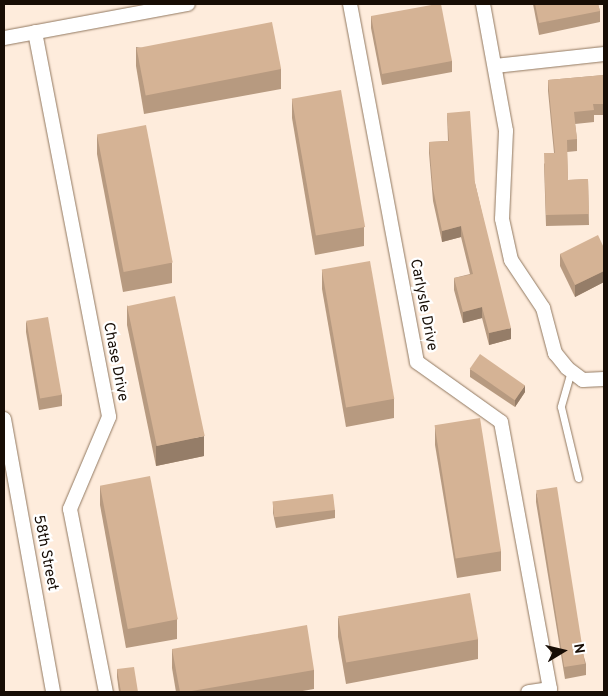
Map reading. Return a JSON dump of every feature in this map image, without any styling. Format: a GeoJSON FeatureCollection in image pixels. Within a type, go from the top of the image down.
{"type":"FeatureCollection","features":[{"type":"Feature","properties":{"kind":"street"},"geometry":{"type":"LineString","coordinates":[[4,38],[188,4]]}},
{"type":"Feature","properties":{"kind":"street","name":"Carlysle Drive"},"geometry":{"type":"LineString","coordinates":[[350,4],[417,362],[501,422],[550,689],[528,692]]}},
{"type":"Feature","properties":{"kind":"street"},"geometry":{"type":"LineString","coordinates":[[483,4],[506,131],[502,219],[511,260],[543,308],[555,353],[571,372],[583,380],[604,379]]}},
{"type":"Feature","properties":{"kind":"street","name":"Chase Drive"},"geometry":{"type":"LineString","coordinates":[[35,32],[109,417],[70,509],[106,692]]}},
{"type":"Feature","properties":{"kind":"street"},"geometry":{"type":"LineString","coordinates":[[495,66],[604,54]]}},
{"type":"Feature","properties":{"kind":"street","name":"58th Street"},"geometry":{"type":"LineString","coordinates":[[4,419],[53,692]]}},
{"type":"Feature","properties":{"kind":"lane"},"geometry":{"type":"LineString","coordinates":[[571,372],[561,407],[578,478]]}},
{"type":"Feature","properties":{"kind":"building"},"geometry":{"type":"Polygon","coordinates":[[[441,4],[452,61],[382,74],[371,16],[441,4]]]}},
{"type":"Feature","properties":{"kind":"building"},"geometry":{"type":"Polygon","coordinates":[[[535,4],[598,4],[600,11],[539,23],[535,4]]]}},
{"type":"Feature","properties":{"kind":"building"},"geometry":{"type":"Polygon","coordinates":[[[272,22],[281,69],[146,95],[137,48],[272,22]]]}},
{"type":"Feature","properties":{"kind":"building"},"geometry":{"type":"Polygon","coordinates":[[[604,75],[604,104],[593,104],[594,110],[574,112],[577,139],[567,140],[568,180],[588,179],[589,214],[546,215],[544,153],[555,153],[548,80],[604,75]]]}},
{"type":"Feature","properties":{"kind":"building"},"geometry":{"type":"Polygon","coordinates":[[[341,90],[365,227],[316,236],[292,99],[341,90]]]}},
{"type":"Feature","properties":{"kind":"building"},"geometry":{"type":"Polygon","coordinates":[[[470,111],[475,183],[511,328],[489,333],[482,307],[463,312],[454,278],[473,274],[461,226],[442,231],[433,189],[429,142],[449,141],[447,113],[470,111]]]}},
{"type":"Feature","properties":{"kind":"building"},"geometry":{"type":"Polygon","coordinates":[[[146,125],[173,262],[124,272],[97,135],[146,125]]]}},
{"type":"Feature","properties":{"kind":"building"},"geometry":{"type":"Polygon","coordinates":[[[598,235],[604,248],[604,271],[575,285],[560,254],[598,235]]]}},
{"type":"Feature","properties":{"kind":"building"},"geometry":{"type":"Polygon","coordinates":[[[370,261],[394,399],[346,407],[322,270],[370,261]]]}},
{"type":"Feature","properties":{"kind":"building"},"geometry":{"type":"Polygon","coordinates":[[[175,296],[205,436],[157,446],[127,306],[175,296]]]}},
{"type":"Feature","properties":{"kind":"building"},"geometry":{"type":"Polygon","coordinates":[[[48,317],[62,395],[40,399],[26,321],[48,317]]]}},
{"type":"Feature","properties":{"kind":"building"},"geometry":{"type":"Polygon","coordinates":[[[480,354],[525,386],[515,400],[470,369],[480,354]]]}},
{"type":"Feature","properties":{"kind":"building"},"geometry":{"type":"Polygon","coordinates":[[[480,418],[501,551],[456,559],[435,425],[480,418]]]}},
{"type":"Feature","properties":{"kind":"building"},"geometry":{"type":"Polygon","coordinates":[[[150,476],[178,619],[128,629],[100,486],[150,476]]]}},
{"type":"Feature","properties":{"kind":"building"},"geometry":{"type":"Polygon","coordinates":[[[557,487],[585,664],[564,667],[536,490],[557,487]]]}},
{"type":"Feature","properties":{"kind":"building"},"geometry":{"type":"Polygon","coordinates":[[[333,494],[335,510],[274,517],[272,501],[333,494]]]}},
{"type":"Feature","properties":{"kind":"building"},"geometry":{"type":"Polygon","coordinates":[[[470,593],[478,639],[346,663],[338,616],[470,593]]]}},
{"type":"Feature","properties":{"kind":"building"},"geometry":{"type":"Polygon","coordinates":[[[307,625],[314,670],[180,692],[172,649],[307,625]]]}},
{"type":"Feature","properties":{"kind":"building"},"geometry":{"type":"Polygon","coordinates":[[[134,667],[138,692],[121,692],[117,669],[134,667]]]}}]}
